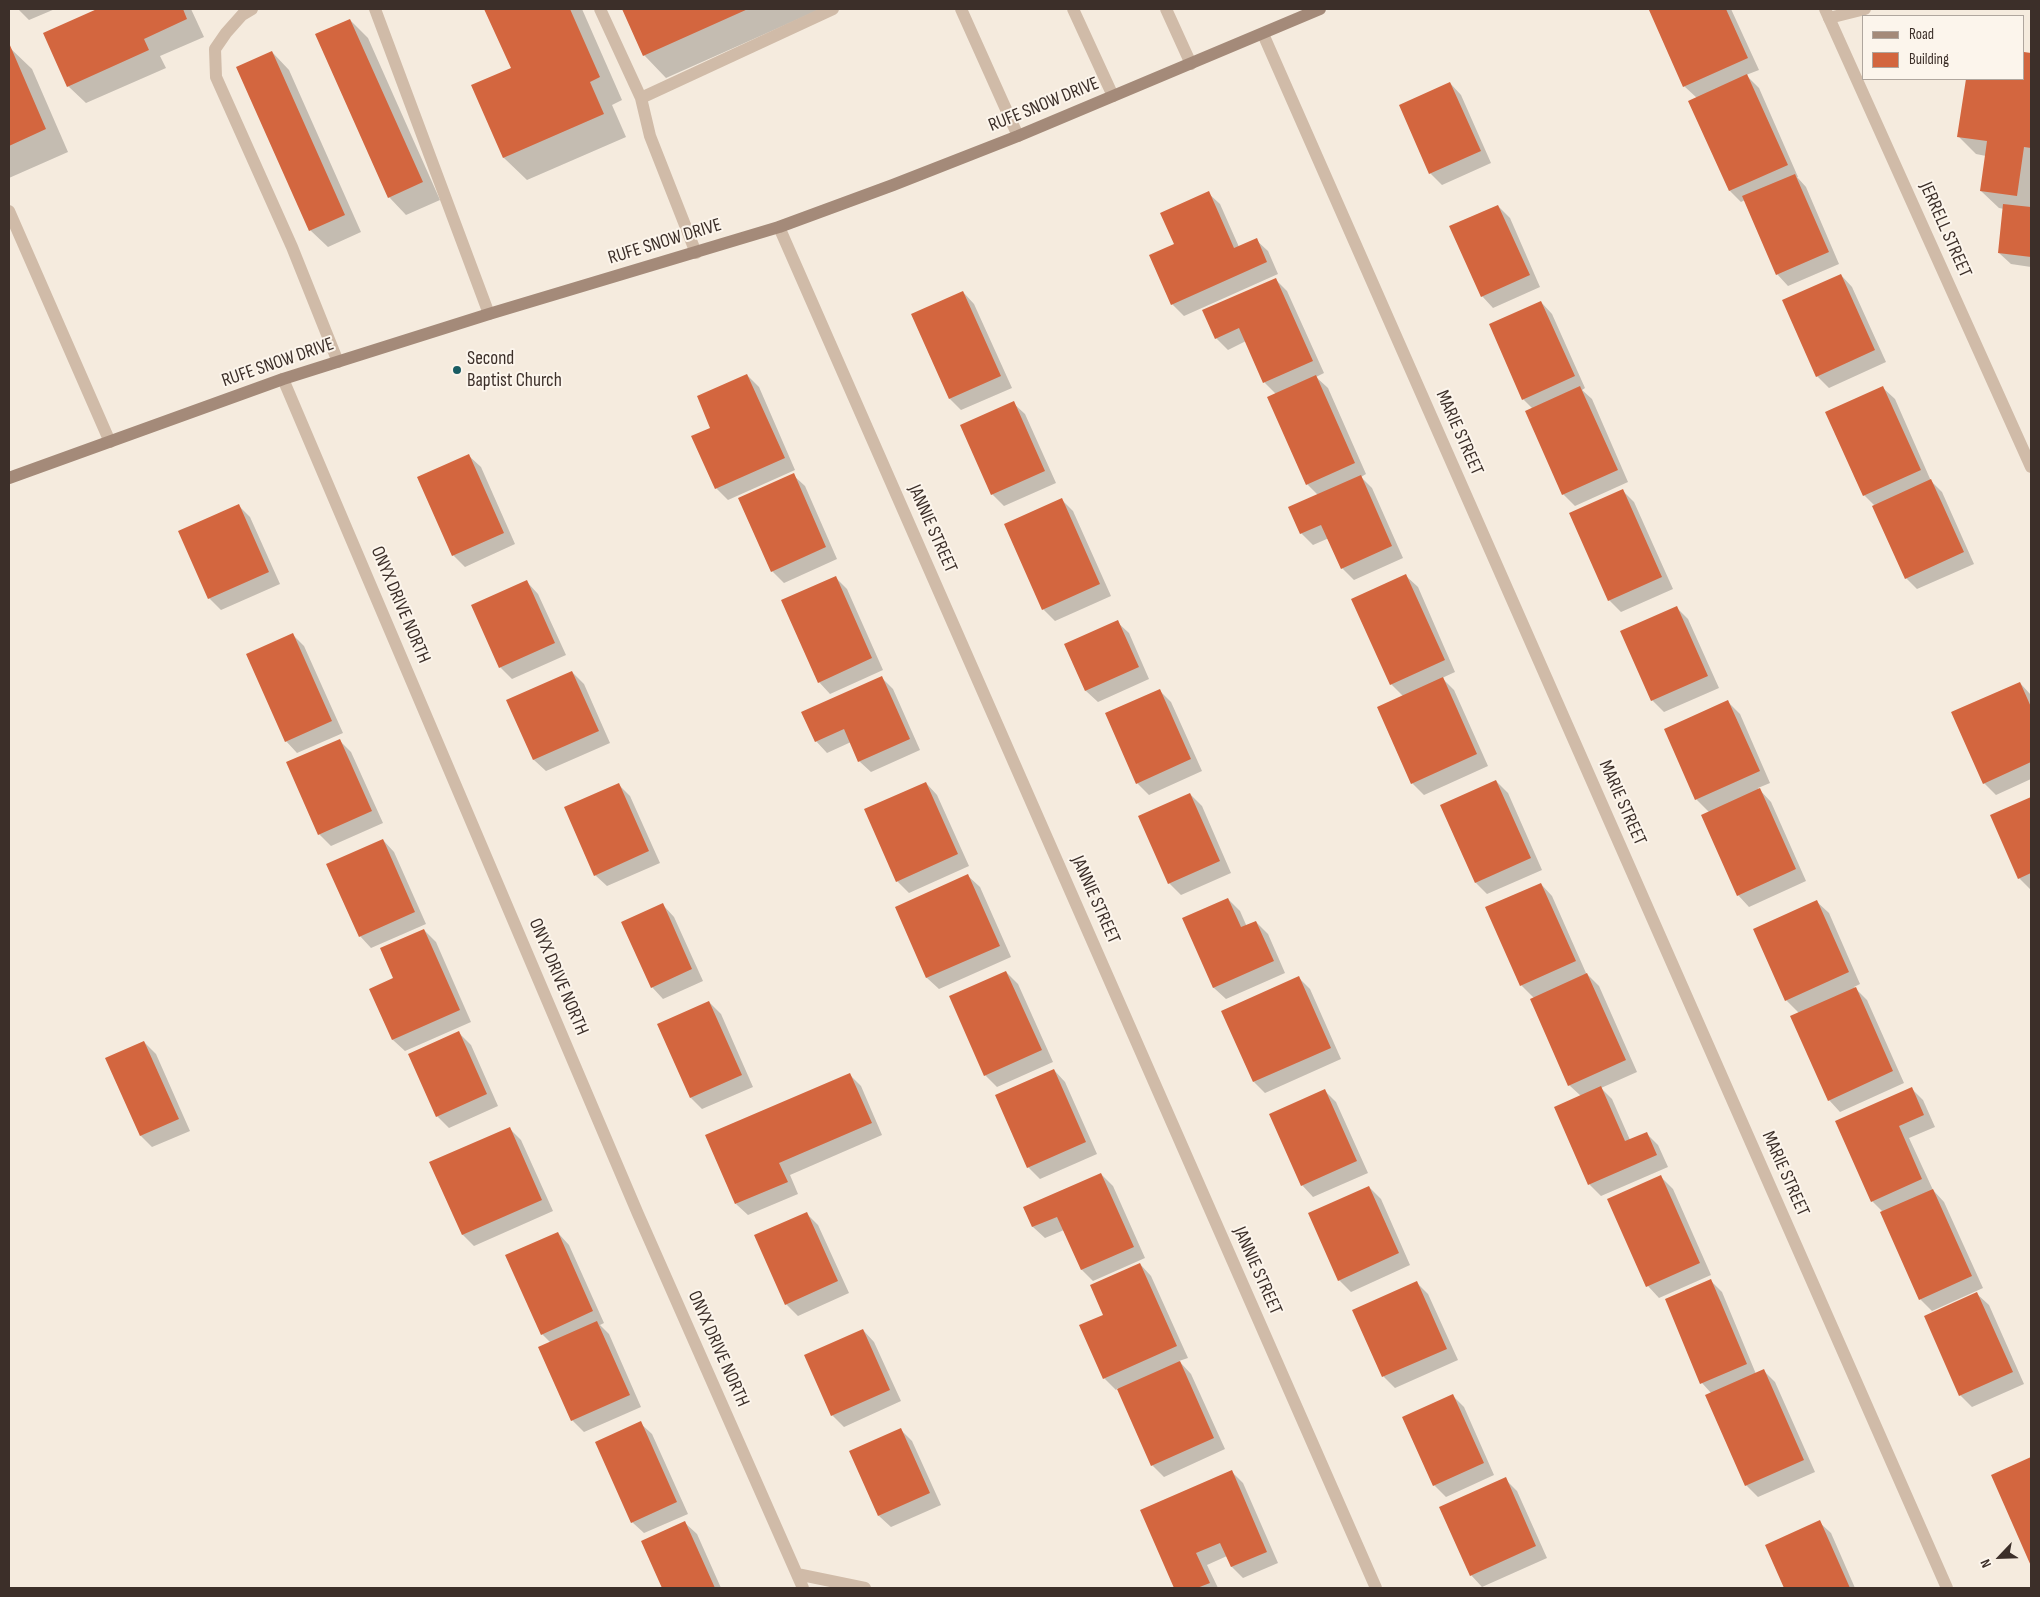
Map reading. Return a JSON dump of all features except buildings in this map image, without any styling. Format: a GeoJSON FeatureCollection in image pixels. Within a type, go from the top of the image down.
{"type":"FeatureCollection","features":[{"type":"Feature","properties":{"kind":"main road","name":"RUFE SNOW DRIVE"},"geometry":{"type":"LineString","coordinates":[[9,478],[338,362],[489,314],[779,227],[892,186],[1018,136],[1320,9]]}},
{"type":"Feature","properties":{"kind":"street"},"geometry":{"type":"LineString","coordinates":[[252,9],[242,15],[215,49],[216,77],[292,247],[338,362]]}},
{"type":"Feature","properties":{"kind":"street"},"geometry":{"type":"LineString","coordinates":[[374,9],[489,314]]}},
{"type":"Feature","properties":{"kind":"street"},"geometry":{"type":"LineString","coordinates":[[600,9],[641,98],[650,136],[696,253]]}},
{"type":"Feature","properties":{"kind":"street"},"geometry":{"type":"LineString","coordinates":[[641,98],[834,9]]}},
{"type":"Feature","properties":{"kind":"street"},"geometry":{"type":"LineString","coordinates":[[961,9],[1018,136]]}},
{"type":"Feature","properties":{"kind":"street"},"geometry":{"type":"LineString","coordinates":[[1073,9],[1114,96]]}},
{"type":"Feature","properties":{"kind":"street"},"geometry":{"type":"LineString","coordinates":[[1166,9],[1191,64]]}},
{"type":"Feature","properties":{"kind":"street"},"geometry":{"type":"LineString","coordinates":[[1827,13],[1865,9]]}},
{"type":"Feature","properties":{"kind":"street","name":"JERRELL STREET"},"geometry":{"type":"LineString","coordinates":[[1827,13],[2031,467]]}},
{"type":"Feature","properties":{"kind":"street","name":"MARIE STREET"},"geometry":{"type":"LineString","coordinates":[[1264,34],[1947,1588]]}},
{"type":"Feature","properties":{"kind":"street"},"geometry":{"type":"LineString","coordinates":[[9,211],[110,442]]}},
{"type":"Feature","properties":{"kind":"street","name":"JANNIE STREET"},"geometry":{"type":"LineString","coordinates":[[779,227],[1376,1588]]}},
{"type":"Feature","properties":{"kind":"street","name":"ONYX DRIVE NORTH"},"geometry":{"type":"LineString","coordinates":[[283,380],[638,1214],[803,1588]]}},
{"type":"Feature","properties":{"kind":"street"},"geometry":{"type":"LineString","coordinates":[[797,1574],[865,1588]]}},
{"type":"Feature","properties":{"kind":"place","name":"Second Baptist Church"},"geometry":{"type":"Point","coordinates":[457,370]}}]}
